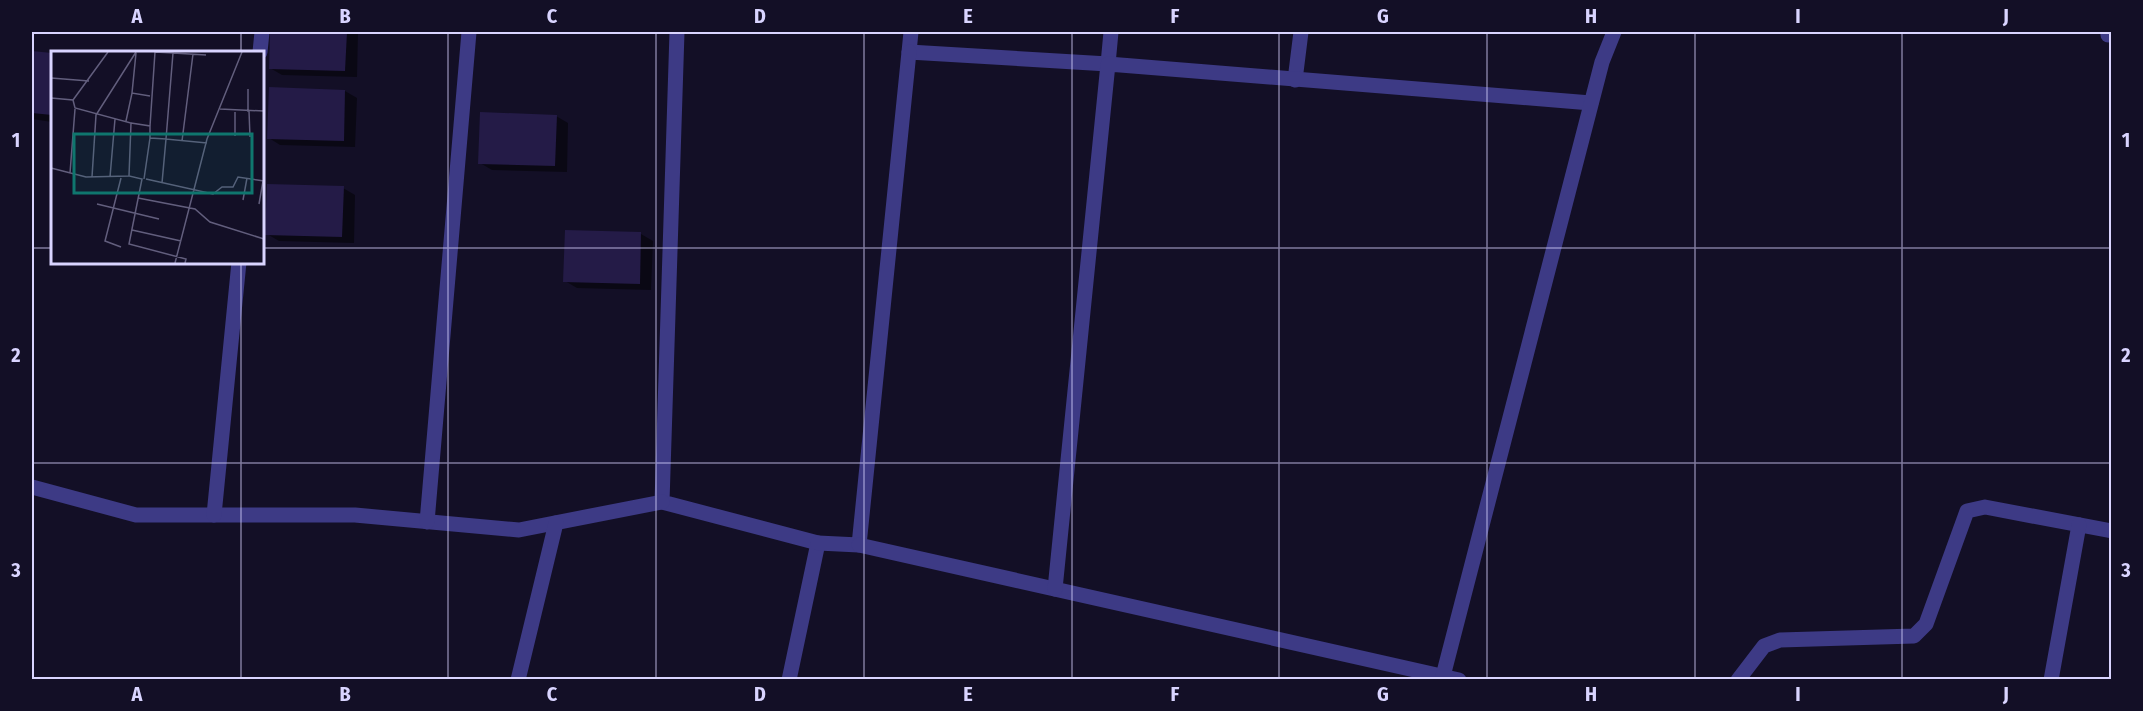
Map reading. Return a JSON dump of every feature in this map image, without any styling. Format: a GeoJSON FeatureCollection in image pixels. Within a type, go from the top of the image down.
{"type":"FeatureCollection","features":[{"type":"Feature","properties":{"kind":"street"},"geometry":{"type":"LineString","coordinates":[[260,51],[262,32]]}},
{"type":"Feature","properties":{"kind":"street"},"geometry":{"type":"LineString","coordinates":[[427,522],[469,32]]}},
{"type":"Feature","properties":{"kind":"street"},"geometry":{"type":"LineString","coordinates":[[662,502],[677,32]]}},
{"type":"Feature","properties":{"kind":"street"},"geometry":{"type":"LineString","coordinates":[[859,545],[910,32]]}},
{"type":"Feature","properties":{"kind":"street"},"geometry":{"type":"LineString","coordinates":[[1055,589],[1111,32]]}},
{"type":"Feature","properties":{"kind":"street"},"geometry":{"type":"LineString","coordinates":[[1295,80],[1301,32]]}},
{"type":"Feature","properties":{"kind":"street"},"geometry":{"type":"LineString","coordinates":[[1443,678],[1591,103],[1602,62],[1614,32]]}},
{"type":"Feature","properties":{"kind":"street"},"geometry":{"type":"LineString","coordinates":[[909,52],[1108,64],[1591,103]]}},
{"type":"Feature","properties":{"kind":"street"},"geometry":{"type":"LineString","coordinates":[[214,515],[239,264]]}},
{"type":"Feature","properties":{"kind":"street"},"geometry":{"type":"LineString","coordinates":[[32,487],[136,515],[355,515],[519,530],[662,502],[818,543],[859,545],[1459,680]]}},
{"type":"Feature","properties":{"kind":"street"},"geometry":{"type":"LineString","coordinates":[[1738,680],[1764,646],[1780,640],[1914,636],[1926,624],[1967,511],[1985,507],[2112,531]]}},
{"type":"Feature","properties":{"kind":"street"},"geometry":{"type":"LineString","coordinates":[[518,680],[556,523]]}},
{"type":"Feature","properties":{"kind":"street"},"geometry":{"type":"LineString","coordinates":[[2051,680],[2079,525]]}},
{"type":"Feature","properties":{"kind":"street"},"geometry":{"type":"LineString","coordinates":[[789,680],[818,543]]}},
{"type":"Feature","properties":{"kind":"building"},"geometry":{"type":"Polygon","coordinates":[[[270,32],[347,32],[345,71],[269,69],[270,32]]]}},
{"type":"Feature","properties":{"kind":"building"},"geometry":{"type":"Polygon","coordinates":[[[32,51],[51,53],[51,115],[32,113],[32,51]]]}},
{"type":"Feature","properties":{"kind":"building"},"geometry":{"type":"Polygon","coordinates":[[[269,87],[345,90],[344,141],[267,139],[269,87]]]}},
{"type":"Feature","properties":{"kind":"building"},"geometry":{"type":"Polygon","coordinates":[[[480,112],[557,115],[555,166],[478,164],[480,112]]]}},
{"type":"Feature","properties":{"kind":"building"},"geometry":{"type":"Polygon","coordinates":[[[267,184],[344,186],[342,237],[265,235],[267,184]]]}},
{"type":"Feature","properties":{"kind":"building"},"geometry":{"type":"Polygon","coordinates":[[[565,230],[641,232],[640,284],[563,282],[565,230]]]}}]}
